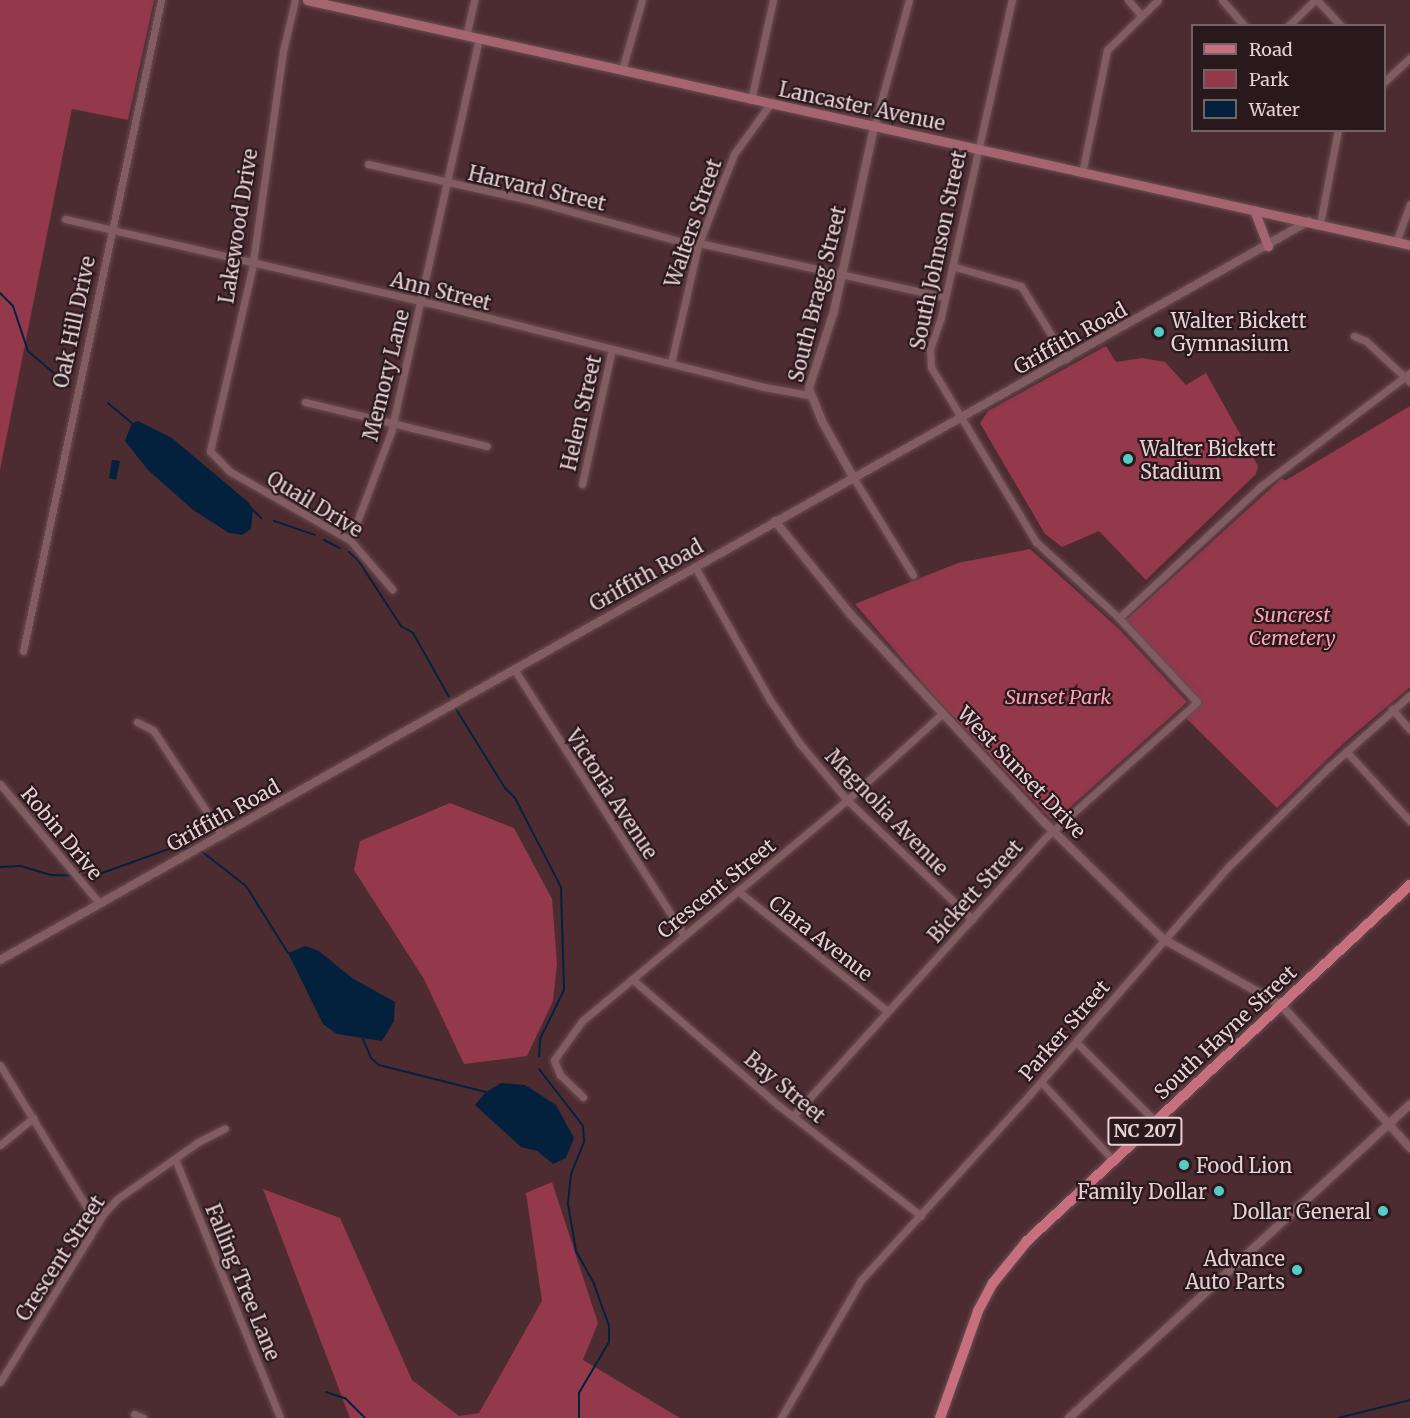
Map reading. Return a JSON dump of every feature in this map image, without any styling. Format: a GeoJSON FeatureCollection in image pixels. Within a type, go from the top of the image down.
{"type":"FeatureCollection","features":[{"type":"Feature","properties":{"kind":"main road","name":"Lancaster Avenue"},"geometry":{"type":"LineString","coordinates":[[307,0],[1410,245]]}},
{"type":"Feature","properties":{"kind":"main road"},"geometry":{"type":"LineString","coordinates":[[1254,210],[1268,246]]}},
{"type":"Feature","properties":{"kind":"main road","name":"South Hayne Street"},"geometry":{"type":"LineString","coordinates":[[940,1418],[964,1339],[993,1283],[1038,1229],[1410,885]]}},
{"type":"Feature","properties":{"kind":"street","name":"Oak Hill Drive"},"geometry":{"type":"LineString","coordinates":[[23,651],[110,230],[161,0]]}},
{"type":"Feature","properties":{"kind":"street","name":"Lakewood Drive"},"geometry":{"type":"LineString","coordinates":[[212,455],[210,440],[229,377],[252,265],[274,106],[295,0]]}},
{"type":"Feature","properties":{"kind":"street"},"geometry":{"type":"LineString","coordinates":[[466,36],[474,0]]}},
{"type":"Feature","properties":{"kind":"street"},"geometry":{"type":"LineString","coordinates":[[622,70],[642,0]]}},
{"type":"Feature","properties":{"kind":"street"},"geometry":{"type":"LineString","coordinates":[[752,100],[773,0]]}},
{"type":"Feature","properties":{"kind":"street","name":"South Bragg Street"},"geometry":{"type":"LineString","coordinates":[[909,0],[874,127],[842,276],[809,395],[853,477],[913,575]]}},
{"type":"Feature","properties":{"kind":"street","name":"South Johnson Street"},"geometry":{"type":"LineString","coordinates":[[1012,0],[930,358],[960,417],[1036,542],[1119,618],[1197,702]]}},
{"type":"Feature","properties":{"kind":"street"},"geometry":{"type":"LineString","coordinates":[[1128,0],[1141,15]]}},
{"type":"Feature","properties":{"kind":"street"},"geometry":{"type":"LineString","coordinates":[[1082,173],[1107,50],[1158,0]]}},
{"type":"Feature","properties":{"kind":"street"},"geometry":{"type":"LineString","coordinates":[[1222,0],[1243,24]]}},
{"type":"Feature","properties":{"kind":"street"},"geometry":{"type":"LineString","coordinates":[[1290,24],[1316,0],[1339,24]]}},
{"type":"Feature","properties":{"kind":"street","name":"Memory Lane"},"geometry":{"type":"LineString","coordinates":[[350,540],[393,424],[479,38]]}},
{"type":"Feature","properties":{"kind":"street"},"geometry":{"type":"LineString","coordinates":[[1386,77],[1410,58]]}},
{"type":"Feature","properties":{"kind":"street","name":"Walters Street"},"geometry":{"type":"LineString","coordinates":[[671,363],[699,244],[734,154],[770,104]]}},
{"type":"Feature","properties":{"kind":"street"},"geometry":{"type":"LineString","coordinates":[[1320,224],[1338,132]]}},
{"type":"Feature","properties":{"kind":"street","name":"Harvard Street"},"geometry":{"type":"LineString","coordinates":[[368,164],[699,244],[945,297]]}},
{"type":"Feature","properties":{"kind":"street"},"geometry":{"type":"LineString","coordinates":[[1396,242],[1410,204]]}},
{"type":"Feature","properties":{"kind":"street","name":"Ann Street"},"geometry":{"type":"LineString","coordinates":[[65,219],[809,395]]}},
{"type":"Feature","properties":{"kind":"street","name":"Griffith Road"},"geometry":{"type":"LineString","coordinates":[[0,960],[1309,221]]}},
{"type":"Feature","properties":{"kind":"street"},"geometry":{"type":"LineString","coordinates":[[952,266],[1021,286],[1066,359]]}},
{"type":"Feature","properties":{"kind":"street"},"geometry":{"type":"LineString","coordinates":[[1119,618],[1253,493],[1409,378],[1366,341],[1354,336]]}},
{"type":"Feature","properties":{"kind":"street","name":"Helen Street"},"geometry":{"type":"LineString","coordinates":[[582,484],[612,349]]}},
{"type":"Feature","properties":{"kind":"street"},"geometry":{"type":"LineString","coordinates":[[305,402],[487,446]]}},
{"type":"Feature","properties":{"kind":"street","name":"Quail Drive"},"geometry":{"type":"LineString","coordinates":[[212,455],[223,466],[268,496],[350,540],[392,589]]}},
{"type":"Feature","properties":{"kind":"street","name":"West Sunset Drive"},"geometry":{"type":"LineString","coordinates":[[774,521],[852,616],[1053,831],[1163,939],[1281,1005],[1390,1123],[1410,1148]]}},
{"type":"Feature","properties":{"kind":"street","name":"Magnolia Avenue"},"geometry":{"type":"LineString","coordinates":[[695,567],[770,700],[847,800],[972,919]]}},
{"type":"Feature","properties":{"kind":"street","name":"Victoria Avenue"},"geometry":{"type":"LineString","coordinates":[[514,669],[684,935]]}},
{"type":"Feature","properties":{"kind":"street","name":"Parker Street"},"geometry":{"type":"LineString","coordinates":[[782,1418],[861,1280],[1041,1082],[1163,939],[1229,866],[1346,751],[1410,695]]}},
{"type":"Feature","properties":{"kind":"street","name":"Bickett Street"},"geometry":{"type":"LineString","coordinates":[[793,1116],[886,1010],[1053,831],[1197,702]]}},
{"type":"Feature","properties":{"kind":"street"},"geometry":{"type":"LineString","coordinates":[[1392,709],[1410,730]]}},
{"type":"Feature","properties":{"kind":"street","name":"Crescent Street"},"geometry":{"type":"LineString","coordinates":[[583,1096],[560,1075],[554,1060],[582,1021],[847,800],[942,714]]}},
{"type":"Feature","properties":{"kind":"street"},"geometry":{"type":"LineString","coordinates":[[137,722],[153,730],[222,835]]}},
{"type":"Feature","properties":{"kind":"street"},"geometry":{"type":"LineString","coordinates":[[1346,751],[1410,821]]}},
{"type":"Feature","properties":{"kind":"street","name":"Robin Drive"},"geometry":{"type":"LineString","coordinates":[[0,784],[99,903]]}},
{"type":"Feature","properties":{"kind":"street","name":"Clara Avenue"},"geometry":{"type":"LineString","coordinates":[[738,891],[886,1010]]}},
{"type":"Feature","properties":{"kind":"street","name":"Bay Street"},"geometry":{"type":"LineString","coordinates":[[632,979],[793,1116],[921,1216]]}},
{"type":"Feature","properties":{"kind":"street"},"geometry":{"type":"LineString","coordinates":[[1076,1042],[1155,1121]]}},
{"type":"Feature","properties":{"kind":"street"},"geometry":{"type":"LineString","coordinates":[[0,1065],[97,1224]]}},
{"type":"Feature","properties":{"kind":"street"},"geometry":{"type":"LineString","coordinates":[[1041,1082],[1113,1160]]}},
{"type":"Feature","properties":{"kind":"street"},"geometry":{"type":"LineString","coordinates":[[1069,1418],[1410,1104]]}},
{"type":"Feature","properties":{"kind":"street"},"geometry":{"type":"LineString","coordinates":[[0,1146],[33,1118]]}},
{"type":"Feature","properties":{"kind":"street","name":"Crescent Street"},"geometry":{"type":"LineString","coordinates":[[0,1382],[97,1224],[117,1199],[225,1128]]}},
{"type":"Feature","properties":{"kind":"street","name":"Falling Tree Lane"},"geometry":{"type":"LineString","coordinates":[[175,1159],[279,1418]]}},
{"type":"Feature","properties":{"kind":"street"},"geometry":{"type":"LineString","coordinates":[[134,1414],[143,1418]]}},
{"type":"Feature","properties":{"kind":"green space"},"geometry":{"type":"Polygon","coordinates":[[[0,0],[154,0],[128,120],[72,109],[0,470],[0,0]]]}},
{"type":"Feature","properties":{"kind":"green space","name":"Walter Bickett Stadium"},"geometry":{"type":"Polygon","coordinates":[[[1106,346],[1116,362],[1142,358],[1165,362],[1186,385],[1206,373],[1258,466],[1256,474],[1146,580],[1099,531],[1062,547],[1045,534],[980,423],[988,411],[1106,346]]]}},
{"type":"Feature","properties":{"kind":"green space","name":"Suncrest Cemetery"},"geometry":{"type":"Polygon","coordinates":[[[1410,406],[1410,687],[1345,742],[1277,808],[1186,718],[1203,703],[1126,620],[1281,479],[1286,480],[1410,406]]]}},
{"type":"Feature","properties":{"kind":"green space","name":"Sunset Park"},"geometry":{"type":"Polygon","coordinates":[[[1030,549],[1119,629],[1187,702],[1057,819],[1050,818],[933,695],[855,604],[958,563],[1030,549]]]}},
{"type":"Feature","properties":{"kind":"green space"},"geometry":{"type":"Polygon","coordinates":[[[450,803],[514,828],[552,899],[557,964],[553,1001],[527,1056],[464,1064],[424,979],[354,870],[360,841],[450,803]]]}},
{"type":"Feature","properties":{"kind":"green space"},"geometry":{"type":"Polygon","coordinates":[[[552,1182],[598,1323],[583,1360],[680,1418],[350,1418],[263,1189],[340,1218],[412,1380],[459,1416],[479,1413],[542,1301],[526,1193],[552,1182]]]}},
{"type":"Feature","properties":{"kind":"water"},"geometry":{"type":"Polygon","coordinates":[[[138,421],[172,438],[248,502],[253,509],[251,529],[242,535],[229,533],[193,510],[148,470],[125,441],[132,423],[138,421]]]}},
{"type":"Feature","properties":{"kind":"water"},"geometry":{"type":"Polygon","coordinates":[[[112,460],[120,461],[116,480],[109,478],[112,460]]]}},
{"type":"Feature","properties":{"kind":"water"},"geometry":{"type":"Polygon","coordinates":[[[305,946],[319,951],[352,978],[395,1002],[394,1021],[382,1041],[337,1034],[323,1024],[288,953],[305,946]]]}},
{"type":"Feature","properties":{"kind":"water"},"geometry":{"type":"Polygon","coordinates":[[[501,1083],[525,1085],[556,1105],[574,1138],[566,1158],[553,1164],[537,1151],[521,1147],[475,1105],[486,1092],[501,1083]]]}},
{"type":"Feature","properties":{"kind":"waterway"},"geometry":{"type":"LineString","coordinates":[[0,293],[13,306],[28,351],[70,387]]}},
{"type":"Feature","properties":{"kind":"waterway"},"geometry":{"type":"LineString","coordinates":[[108,403],[133,424]]}},
{"type":"Feature","properties":{"kind":"waterway"},"geometry":{"type":"LineString","coordinates":[[250,507],[261,518]]}},
{"type":"Feature","properties":{"kind":"waterway"},"geometry":{"type":"LineString","coordinates":[[274,521],[315,535]]}},
{"type":"Feature","properties":{"kind":"waterway"},"geometry":{"type":"LineString","coordinates":[[324,540],[340,548]]}},
{"type":"Feature","properties":{"kind":"waterway"},"geometry":{"type":"LineString","coordinates":[[349,552],[358,560],[401,626],[413,633],[449,697]]}},
{"type":"Feature","properties":{"kind":"waterway"},"geometry":{"type":"LineString","coordinates":[[456,709],[505,788],[515,798],[561,887],[564,990],[540,1039],[539,1056]]}},
{"type":"Feature","properties":{"kind":"waterway"},"geometry":{"type":"LineString","coordinates":[[79,876],[102,873],[169,849],[192,848]]}},
{"type":"Feature","properties":{"kind":"waterway"},"geometry":{"type":"LineString","coordinates":[[200,850],[246,886],[288,953]]}},
{"type":"Feature","properties":{"kind":"waterway"},"geometry":{"type":"LineString","coordinates":[[0,867],[21,866],[51,875],[74,876]]}},
{"type":"Feature","properties":{"kind":"waterway"},"geometry":{"type":"LineString","coordinates":[[363,1039],[371,1058],[379,1065],[486,1092]]}},
{"type":"Feature","properties":{"kind":"waterway"},"geometry":{"type":"LineString","coordinates":[[539,1069],[583,1126],[584,1142],[571,1174],[568,1204],[576,1251],[594,1284],[609,1326],[609,1342],[579,1393],[579,1418]]}},
{"type":"Feature","properties":{"kind":"waterway"},"geometry":{"type":"LineString","coordinates":[[326,1392],[345,1398],[365,1418]]}},
{"type":"Feature","properties":{"kind":"waterway"},"geometry":{"type":"LineString","coordinates":[[1338,1418],[1410,1400]]}},
{"type":"Feature","properties":{"kind":"place","name":"Walter Bickett Gymnasium"},"geometry":{"type":"Point","coordinates":[1159,332]}},
{"type":"Feature","properties":{"kind":"place","name":"Walter Bickett Stadium"},"geometry":{"type":"Point","coordinates":[1128,459]}},
{"type":"Feature","properties":{"kind":"place","name":"Food Lion"},"geometry":{"type":"Point","coordinates":[1184,1165]}},
{"type":"Feature","properties":{"kind":"place","name":"Family Dollar"},"geometry":{"type":"Point","coordinates":[1219,1191]}},
{"type":"Feature","properties":{"kind":"place","name":"Dollar General"},"geometry":{"type":"Point","coordinates":[1383,1211]}},
{"type":"Feature","properties":{"kind":"place","name":"Advance Auto Parts"},"geometry":{"type":"Point","coordinates":[1297,1270]}}]}
